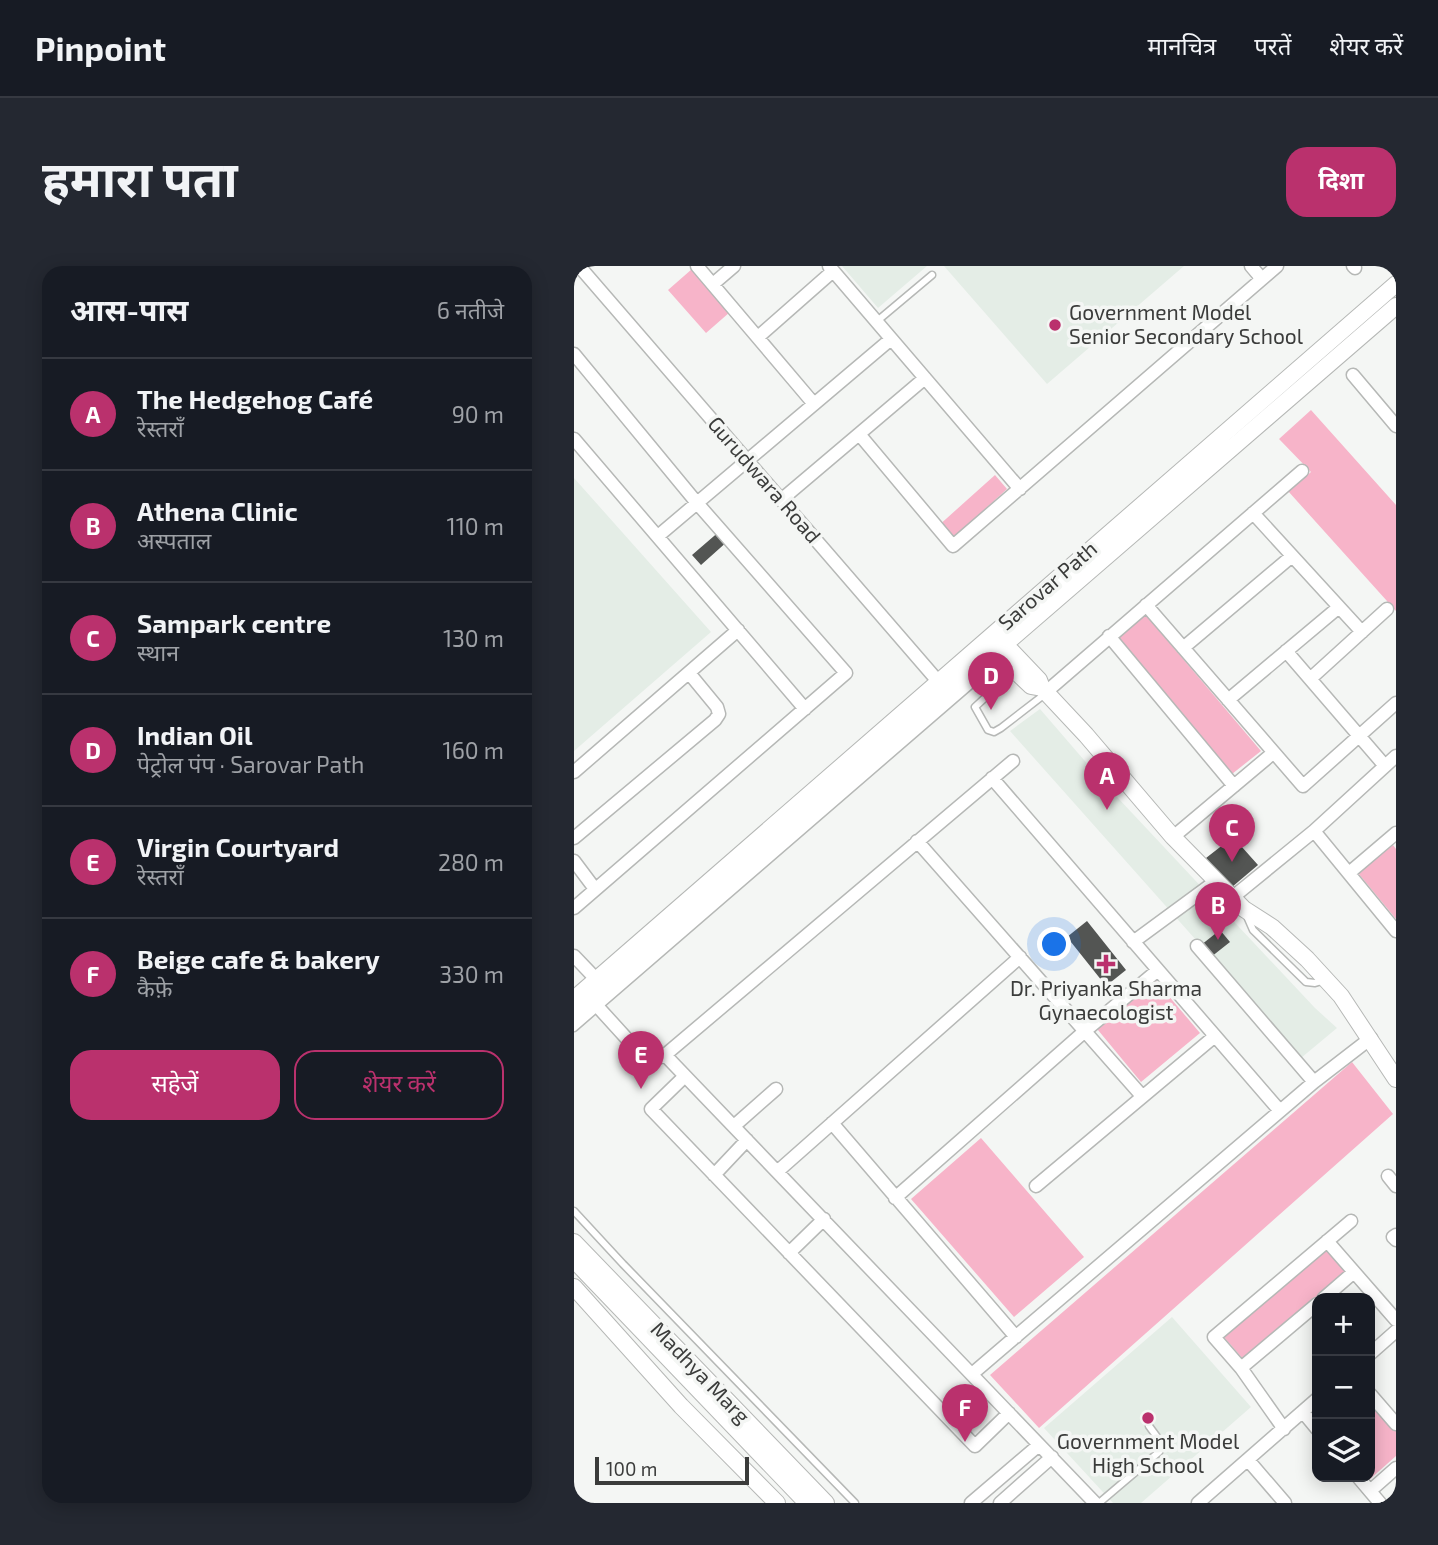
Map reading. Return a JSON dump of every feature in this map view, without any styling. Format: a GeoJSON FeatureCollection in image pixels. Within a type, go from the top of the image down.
{"type":"FeatureCollection","features":[{"type":"Feature","properties":{"kind":"main road","name":"Sarovar Path"},"geometry":{"type":"LineString","coordinates":[[996,646],[1396,284]]}},
{"type":"Feature","properties":{"kind":"main road","name":"Sarovar Path"},"geometry":{"type":"LineString","coordinates":[[583,1010],[596,979],[996,646],[1396,306]]}},
{"type":"Feature","properties":{"kind":"main road"},"geometry":{"type":"LineString","coordinates":[[996,646],[1014,671],[1031,686],[1044,690]]}},
{"type":"Feature","properties":{"kind":"main road"},"geometry":{"type":"LineString","coordinates":[[996,646],[1039,680],[1044,690],[1173,837],[1216,881],[1238,903],[1272,927],[1307,959],[1371,1038],[1396,1079]]}},
{"type":"Feature","properties":{"kind":"main road","name":"Sarovar Path"},"geometry":{"type":"LineString","coordinates":[[583,1010],[944,687]]}},
{"type":"Feature","properties":{"kind":"main road","name":"Madhya Marg"},"geometry":{"type":"LineString","coordinates":[[574,1241],[826,1503]]}},
{"type":"Feature","properties":{"kind":"main road","name":"Madhya Marg"},"geometry":{"type":"LineString","coordinates":[[574,1260],[807,1503]]}},
{"type":"Feature","properties":{"kind":"main road"},"geometry":{"type":"LineString","coordinates":[[574,1287],[681,1406],[776,1503]]}},
{"type":"Feature","properties":{"kind":"street"},"geometry":{"type":"LineString","coordinates":[[697,266],[814,404]]}},
{"type":"Feature","properties":{"kind":"street"},"geometry":{"type":"LineString","coordinates":[[713,284],[734,266]]}},
{"type":"Feature","properties":{"kind":"street"},"geometry":{"type":"LineString","coordinates":[[1251,266],[1262,279]]}},
{"type":"Feature","properties":{"kind":"street"},"geometry":{"type":"LineString","coordinates":[[859,434],[953,546],[1277,266]]}},
{"type":"Feature","properties":{"kind":"street","name":"Gurudwara Road"},"geometry":{"type":"LineString","coordinates":[[585,268],[781,500],[944,687]]}},
{"type":"Feature","properties":{"kind":"street"},"geometry":{"type":"LineString","coordinates":[[758,337],[831,269],[1020,489]]}},
{"type":"Feature","properties":{"kind":"street"},"geometry":{"type":"LineString","coordinates":[[658,536],[891,339]]}},
{"type":"Feature","properties":{"kind":"street"},"geometry":{"type":"LineString","coordinates":[[574,354],[697,503],[846,673],[574,908]]}},
{"type":"Feature","properties":{"kind":"street"},"geometry":{"type":"LineString","coordinates":[[1353,375],[1396,426]]}},
{"type":"Feature","properties":{"kind":"street"},"geometry":{"type":"LineString","coordinates":[[781,500],[925,378]]}},
{"type":"Feature","properties":{"kind":"street"},"geometry":{"type":"LineString","coordinates":[[574,439],[805,709]]}},
{"type":"Feature","properties":{"kind":"street"},"geometry":{"type":"LineString","coordinates":[[1044,690],[1302,471]]}},
{"type":"Feature","properties":{"kind":"street"},"geometry":{"type":"LineString","coordinates":[[1253,513],[1362,632]]}},
{"type":"Feature","properties":{"kind":"street"},"geometry":{"type":"LineString","coordinates":[[1183,648],[1292,556]]}},
{"type":"Feature","properties":{"kind":"street"},"geometry":{"type":"LineString","coordinates":[[1146,605],[1303,786],[1396,703]]}},
{"type":"Feature","properties":{"kind":"street"},"geometry":{"type":"LineString","coordinates":[[1228,700],[1339,607]]}},
{"type":"Feature","properties":{"kind":"street"},"geometry":{"type":"LineString","coordinates":[[1311,680],[1387,609]]}},
{"type":"Feature","properties":{"kind":"street"},"geometry":{"type":"LineString","coordinates":[[574,772],[738,630]]}},
{"type":"Feature","properties":{"kind":"street"},"geometry":{"type":"LineString","coordinates":[[1109,636],[1234,786]]}},
{"type":"Feature","properties":{"kind":"street"},"geometry":{"type":"LineString","coordinates":[[1286,651],[1385,766]]}},
{"type":"Feature","properties":{"kind":"street"},"geometry":{"type":"LineString","coordinates":[[574,838],[719,714],[717,707],[689,673]]}},
{"type":"Feature","properties":{"kind":"street"},"geometry":{"type":"LineString","coordinates":[[1173,837],[1273,753]]}},
{"type":"Feature","properties":{"kind":"street"},"geometry":{"type":"LineString","coordinates":[[1238,903],[1396,756]]}},
{"type":"Feature","properties":{"kind":"street"},"geometry":{"type":"LineString","coordinates":[[583,1010],[648,1062],[664,1055],[1013,761]]}},
{"type":"Feature","properties":{"kind":"street"},"geometry":{"type":"LineString","coordinates":[[992,778],[1280,1111]]}},
{"type":"Feature","properties":{"kind":"street"},"geometry":{"type":"LineString","coordinates":[[1314,831],[1396,931]]}},
{"type":"Feature","properties":{"kind":"street"},"geometry":{"type":"LineString","coordinates":[[1349,873],[1395,837]]}},
{"type":"Feature","properties":{"kind":"street"},"geometry":{"type":"LineString","coordinates":[[917,841],[1142,1096]]}},
{"type":"Feature","properties":{"kind":"street"},"geometry":{"type":"LineString","coordinates":[[574,861],[595,889]]}},
{"type":"Feature","properties":{"kind":"street"},"geometry":{"type":"LineString","coordinates":[[1133,942],[1216,881]]}},
{"type":"Feature","properties":{"kind":"street"},"geometry":{"type":"LineString","coordinates":[[1197,946],[1314,1082]]}},
{"type":"Feature","properties":{"kind":"street"},"geometry":{"type":"LineString","coordinates":[[574,956],[596,979]]}},
{"type":"Feature","properties":{"kind":"street"},"geometry":{"type":"LineString","coordinates":[[778,1171],[1020,957]]}},
{"type":"Feature","properties":{"kind":"street"},"geometry":{"type":"LineString","coordinates":[[895,1198],[1158,970]]}},
{"type":"Feature","properties":{"kind":"street"},"geometry":{"type":"LineString","coordinates":[[1036,1186],[1214,1036]]}},
{"type":"Feature","properties":{"kind":"street"},"geometry":{"type":"LineString","coordinates":[[972,1374],[1314,1082],[1371,1038]]}},
{"type":"Feature","properties":{"kind":"street"},"geometry":{"type":"LineString","coordinates":[[664,1055],[1097,1503]]}},
{"type":"Feature","properties":{"kind":"street"},"geometry":{"type":"LineString","coordinates":[[685,1076],[651,1109],[714,1175],[975,1446],[1009,1413]]}},
{"type":"Feature","properties":{"kind":"street"},"geometry":{"type":"LineString","coordinates":[[734,1126],[776,1089]]}},
{"type":"Feature","properties":{"kind":"street"},"geometry":{"type":"LineString","coordinates":[[832,1124],[1016,1337]]}},
{"type":"Feature","properties":{"kind":"street"},"geometry":{"type":"LineString","coordinates":[[714,1175],[747,1140]]}},
{"type":"Feature","properties":{"kind":"street"},"geometry":{"type":"LineString","coordinates":[[789,1253],[824,1219]]}},
{"type":"Feature","properties":{"kind":"street"},"geometry":{"type":"LineString","coordinates":[[1284,1429],[1241,1368],[1214,1337],[1351,1220]]}},
{"type":"Feature","properties":{"kind":"street"},"geometry":{"type":"LineString","coordinates":[[1327,1241],[1396,1320]]}},
{"type":"Feature","properties":{"kind":"street"},"geometry":{"type":"LineString","coordinates":[[1330,1293],[1354,1272]]}},
{"type":"Feature","properties":{"kind":"street"},"geometry":{"type":"LineString","coordinates":[[1241,1368],[1312,1308]]}},
{"type":"Feature","properties":{"kind":"street"},"geometry":{"type":"LineString","coordinates":[[1375,1350],[1396,1331]]}},
{"type":"Feature","properties":{"kind":"street"},"geometry":{"type":"LineString","coordinates":[[1375,1400],[1396,1424]]}},
{"type":"Feature","properties":{"kind":"street"},"geometry":{"type":"LineString","coordinates":[[1198,1503],[1312,1404]]}},
{"type":"Feature","properties":{"kind":"street"},"geometry":{"type":"LineString","coordinates":[[1303,1412],[1312,1423]]}},
{"type":"Feature","properties":{"kind":"street"},"geometry":{"type":"LineString","coordinates":[[971,1503],[1039,1445]]}},
{"type":"Feature","properties":{"kind":"street"},"geometry":{"type":"LineString","coordinates":[[1000,1503],[1052,1457]]}},
{"type":"Feature","properties":{"kind":"street"},"geometry":{"type":"LineString","coordinates":[[1248,1460],[1285,1503]]}},
{"type":"Feature","properties":{"kind":"street"},"geometry":{"type":"LineString","coordinates":[[1370,1491],[1396,1468]]}},
{"type":"Feature","properties":{"kind":"street"},"geometry":{"type":"LineString","coordinates":[[1362,1482],[1380,1503]]}},
{"type":"Feature","properties":{"kind":"lane"},"geometry":{"type":"LineString","coordinates":[[876,322],[932,275]]}},
{"type":"Feature","properties":{"kind":"lane"},"geometry":{"type":"LineString","coordinates":[[574,1028],[583,1010],[996,646]]}},
{"type":"Feature","properties":{"kind":"lane"},"geometry":{"type":"LineString","coordinates":[[1014,671],[975,707],[988,730],[994,732],[1001,728],[1044,690]]}},
{"type":"Feature","properties":{"kind":"lane"},"geometry":{"type":"LineString","coordinates":[[574,1211],[855,1503]]}},
{"type":"Feature","properties":{"kind":"lane"},"geometry":{"type":"LineString","coordinates":[[574,1241],[588,1226]]}},
{"type":"Feature","properties":{"kind":"lane"},"geometry":{"type":"LineString","coordinates":[[609,1279],[623,1264]]}},
{"type":"Feature","properties":{"kind":"lane"},"geometry":{"type":"LineString","coordinates":[[1097,1503],[1159,1452],[1163,1445],[1149,1426]]}},
{"type":"Feature","properties":{"kind":"shaded area"},"geometry":{"type":"Polygon","coordinates":[[[842,266],[927,266],[878,308],[842,266]]]}},
{"type":"Feature","properties":{"kind":"shaded area","name":"Government Model Senior Secondary School"},"geometry":{"type":"Polygon","coordinates":[[[944,266],[1184,266],[1047,384],[944,266]]]}},
{"type":"Feature","properties":{"kind":"shaded area"},"geometry":{"type":"Polygon","coordinates":[[[692,269],[730,312],[706,333],[668,290],[692,269]]]}},
{"type":"Feature","properties":{"kind":"shaded area"},"geometry":{"type":"Polygon","coordinates":[[[1311,410],[1396,505],[1396,611],[1288,491],[1311,472],[1279,439],[1311,410]]]}},
{"type":"Feature","properties":{"kind":"shaded area"},"geometry":{"type":"Polygon","coordinates":[[[995,475],[1007,489],[950,541],[937,527],[995,475]]]}},
{"type":"Feature","properties":{"kind":"shaded area"},"geometry":{"type":"Polygon","coordinates":[[[574,478],[711,632],[574,751],[574,478]]]}},
{"type":"Feature","properties":{"kind":"shaded area"},"geometry":{"type":"Polygon","coordinates":[[[1145,614],[1261,751],[1232,774],[1117,637],[1145,614]]]}},
{"type":"Feature","properties":{"kind":"shaded area"},"geometry":{"type":"Polygon","coordinates":[[[1040,709],[1103,782],[1315,1008],[1337,1028],[1301,1058],[1010,731],[1040,709]]]}},
{"type":"Feature","properties":{"kind":"shaded area"},"geometry":{"type":"Polygon","coordinates":[[[1393,845],[1396,849],[1396,919],[1358,873],[1393,845]]]}},
{"type":"Feature","properties":{"kind":"shaded area"},"geometry":{"type":"Polygon","coordinates":[[[1151,975],[1200,1033],[1141,1082],[1093,1024],[1151,975]]]}},
{"type":"Feature","properties":{"kind":"shaded area"},"geometry":{"type":"Polygon","coordinates":[[[1352,1062],[1393,1114],[1039,1428],[990,1375],[1352,1062]]]}},
{"type":"Feature","properties":{"kind":"shaded area"},"geometry":{"type":"Polygon","coordinates":[[[981,1138],[1084,1257],[1014,1317],[911,1199],[981,1138]]]}},
{"type":"Feature","properties":{"kind":"shaded area"},"geometry":{"type":"Polygon","coordinates":[[[1327,1247],[1346,1271],[1320,1293],[1312,1293],[1312,1300],[1243,1359],[1223,1336],[1327,1247]]]}},
{"type":"Feature","properties":{"kind":"shaded area","name":"Government Model High School"},"geometry":{"type":"Polygon","coordinates":[[[1172,1317],[1251,1407],[1141,1503],[1113,1503],[1044,1428],[1172,1317]]]}},
{"type":"Feature","properties":{"kind":"shaded area"},"geometry":{"type":"Polygon","coordinates":[[[1375,1407],[1396,1431],[1396,1456],[1375,1475],[1375,1407]]]}},
{"type":"Feature","properties":{"kind":"building"},"geometry":{"type":"Polygon","coordinates":[[[721,530],[729,540],[701,565],[692,555],[721,530]]]}},
{"type":"Feature","properties":{"kind":"building"},"geometry":{"type":"Polygon","coordinates":[[[1233,837],[1258,865],[1232,887],[1206,858],[1233,837]]]}},
{"type":"Feature","properties":{"kind":"building"},"geometry":{"type":"Polygon","coordinates":[[[1087,921],[1126,970],[1106,986],[1067,937],[1087,921]]]}},
{"type":"Feature","properties":{"kind":"building"},"geometry":{"type":"Polygon","coordinates":[[[1220,930],[1230,942],[1211,957],[1201,945],[1220,930]]]}},
{"type":"Feature","properties":{"kind":"place","name":"Government Model Senior Secondary School"},"geometry":{"type":"Point","coordinates":[1055,325]}},
{"type":"Feature","properties":{"kind":"place","name":"Indian Oil"},"geometry":{"type":"Point","coordinates":[991,710]}},
{"type":"Feature","properties":{"kind":"place","name":"The Hedgehog Café"},"geometry":{"type":"Point","coordinates":[1107,810]}},
{"type":"Feature","properties":{"kind":"place","name":"Sampark centre"},"geometry":{"type":"Point","coordinates":[1232,862]}},
{"type":"Feature","properties":{"kind":"place","name":"Athena Clinic"},"geometry":{"type":"Point","coordinates":[1218,940]}},
{"type":"Feature","properties":{"kind":"place","name":"Dr. Priyanka Sharma Gynaecologist"},"geometry":{"type":"Point","coordinates":[1106,964]}},
{"type":"Feature","properties":{"kind":"place","name":"Virgin Courtyard"},"geometry":{"type":"Point","coordinates":[641,1089]}},
{"type":"Feature","properties":{"kind":"place","name":"Government Model High School"},"geometry":{"type":"Point","coordinates":[1148,1418]}},
{"type":"Feature","properties":{"kind":"place","name":"Beige cafe & bakery"},"geometry":{"type":"Point","coordinates":[965,1442]}}]}
